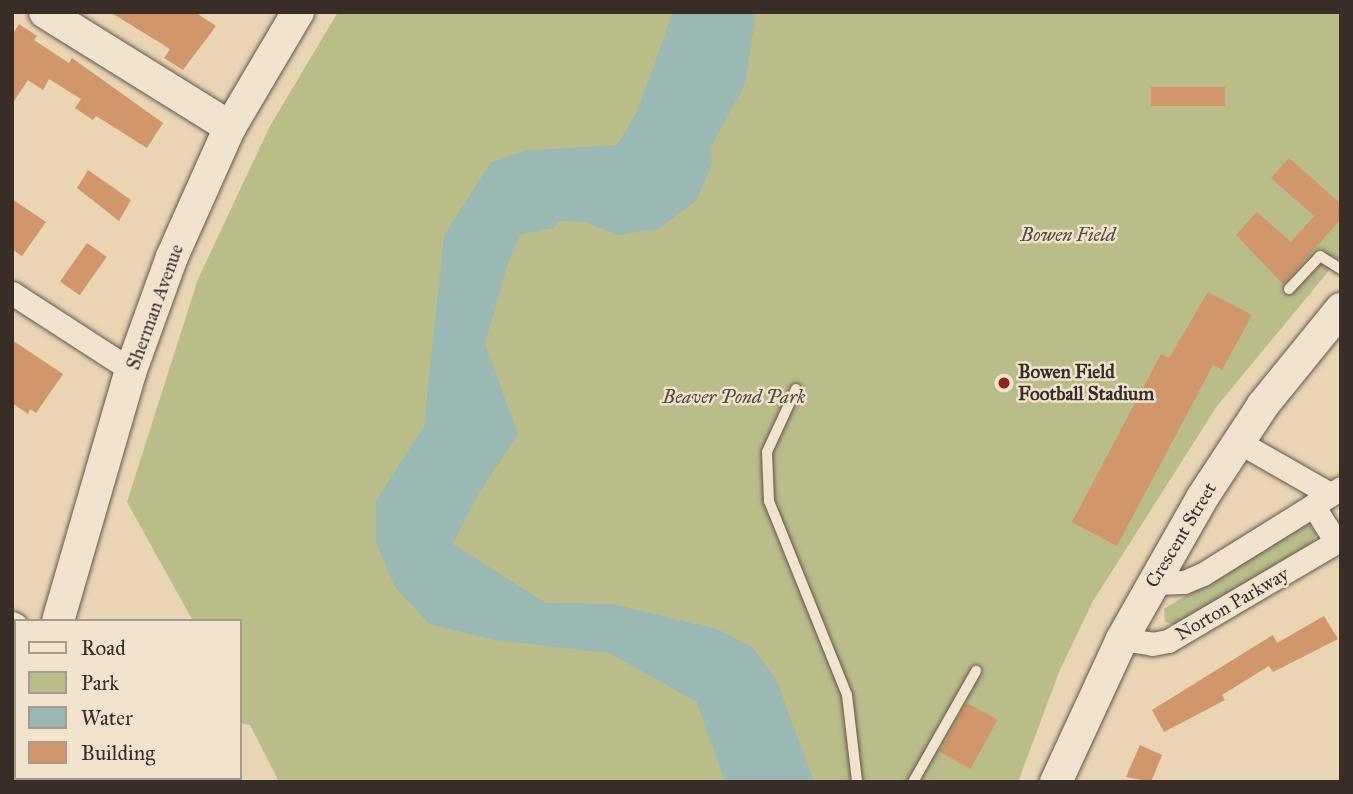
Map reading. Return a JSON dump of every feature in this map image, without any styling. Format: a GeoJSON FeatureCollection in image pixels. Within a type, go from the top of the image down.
{"type":"FeatureCollection","features":[{"type":"Feature","properties":{"kind":"main road"},"geometry":{"type":"LineString","coordinates":[[45,12],[230,127]]}},
{"type":"Feature","properties":{"kind":"main road","name":"Sherman Avenue"},"geometry":{"type":"LineString","coordinates":[[59,619],[131,370],[172,257],[230,127],[298,12]]}},
{"type":"Feature","properties":{"kind":"main road","name":"Crescent Street"},"geometry":{"type":"LineString","coordinates":[[1056,782],[1122,639],[1152,583],[1237,441],[1341,310]]}},
{"type":"Feature","properties":{"kind":"street"},"geometry":{"type":"LineString","coordinates":[[12,293],[131,370]]}},
{"type":"Feature","properties":{"kind":"street","name":"Norton Parkway"},"geometry":{"type":"LineString","coordinates":[[1122,639],[1152,644],[1168,641],[1338,540],[1328,496],[1237,441]]}},
{"type":"Feature","properties":{"kind":"street","name":"Norton Parkway"},"geometry":{"type":"LineString","coordinates":[[1152,583],[1184,582],[1203,575],[1328,496]]}},
{"type":"Feature","properties":{"kind":"lane"},"geometry":{"type":"LineString","coordinates":[[1289,289],[1320,256],[1341,269]]}},
{"type":"Feature","properties":{"kind":"lane"},"geometry":{"type":"LineString","coordinates":[[796,388],[767,452],[769,500],[847,695],[857,782]]}},
{"type":"Feature","properties":{"kind":"lane"},"geometry":{"type":"LineString","coordinates":[[913,782],[976,671]]}},
{"type":"Feature","properties":{"kind":"green space","name":"Beaver Pond Park"},"geometry":{"type":"Polygon","coordinates":[[[338,12],[1341,12],[1341,256],[1217,406],[1093,601],[1059,672],[1018,782],[279,782],[250,725],[242,723],[242,619],[192,619],[127,502],[198,279],[270,126],[338,12]]]}},
{"type":"Feature","properties":{"kind":"green space"},"geometry":{"type":"Polygon","coordinates":[[[1302,525],[1310,526],[1316,533],[1313,542],[1176,625],[1165,622],[1164,609],[1302,525]]]}},
{"type":"Feature","properties":{"kind":"water"},"geometry":{"type":"Polygon","coordinates":[[[673,12],[756,12],[745,84],[711,147],[712,164],[696,201],[658,229],[617,235],[585,222],[559,221],[554,228],[521,234],[508,262],[485,344],[518,434],[479,493],[453,544],[546,603],[612,604],[717,629],[752,647],[776,679],[814,782],[725,782],[697,702],[609,653],[495,640],[429,624],[395,587],[376,542],[376,501],[424,426],[444,236],[491,162],[525,151],[617,145],[637,112],[673,12]]]}},
{"type":"Feature","properties":{"kind":"building"},"geometry":{"type":"Polygon","coordinates":[[[110,12],[195,12],[216,26],[183,70],[164,58],[170,49],[110,12]]]}},
{"type":"Feature","properties":{"kind":"building"},"geometry":{"type":"Polygon","coordinates":[[[19,24],[37,36],[34,40],[69,63],[72,58],[163,123],[147,148],[96,116],[93,120],[75,108],[81,99],[49,79],[43,90],[28,80],[12,104],[12,35],[19,24]]]}},
{"type":"Feature","properties":{"kind":"building"},"geometry":{"type":"Polygon","coordinates":[[[1151,87],[1225,87],[1225,106],[1151,106],[1151,87]]]}},
{"type":"Feature","properties":{"kind":"building"},"geometry":{"type":"Polygon","coordinates":[[[1289,158],[1341,204],[1341,219],[1283,284],[1236,235],[1257,212],[1291,242],[1314,216],[1271,178],[1289,158]]]}},
{"type":"Feature","properties":{"kind":"building"},"geometry":{"type":"Polygon","coordinates":[[[88,170],[131,200],[119,221],[77,188],[88,170]]]}},
{"type":"Feature","properties":{"kind":"building"},"geometry":{"type":"Polygon","coordinates":[[[12,199],[46,222],[22,256],[12,249],[12,199]]]}},
{"type":"Feature","properties":{"kind":"building"},"geometry":{"type":"Polygon","coordinates":[[[87,243],[107,257],[80,295],[60,282],[87,243]]]}},
{"type":"Feature","properties":{"kind":"building"},"geometry":{"type":"Polygon","coordinates":[[[1208,292],[1252,315],[1222,370],[1213,365],[1117,546],[1072,522],[1161,354],[1169,358],[1208,292]]]}},
{"type":"Feature","properties":{"kind":"building"},"geometry":{"type":"Polygon","coordinates":[[[12,340],[63,374],[36,413],[30,409],[28,414],[12,403],[12,340]]]}},
{"type":"Feature","properties":{"kind":"building"},"geometry":{"type":"Polygon","coordinates":[[[1324,616],[1338,639],[1273,672],[1269,666],[1222,695],[1225,700],[1164,732],[1152,710],[1273,635],[1277,643],[1324,616]]]}},
{"type":"Feature","properties":{"kind":"building"},"geometry":{"type":"Polygon","coordinates":[[[967,703],[998,720],[970,769],[940,752],[967,703]]]}},
{"type":"Feature","properties":{"kind":"building"},"geometry":{"type":"Polygon","coordinates":[[[1140,745],[1162,755],[1151,782],[1126,777],[1140,745]]]}},
{"type":"Feature","properties":{"kind":"place","name":"Bowen Field Football Stadium"},"geometry":{"type":"Point","coordinates":[1004,383]}},
{"type":"Feature","properties":{"kind":"park label","name":"Bowen Field"},"geometry":{"type":"Point","coordinates":[1068,235]}}]}
